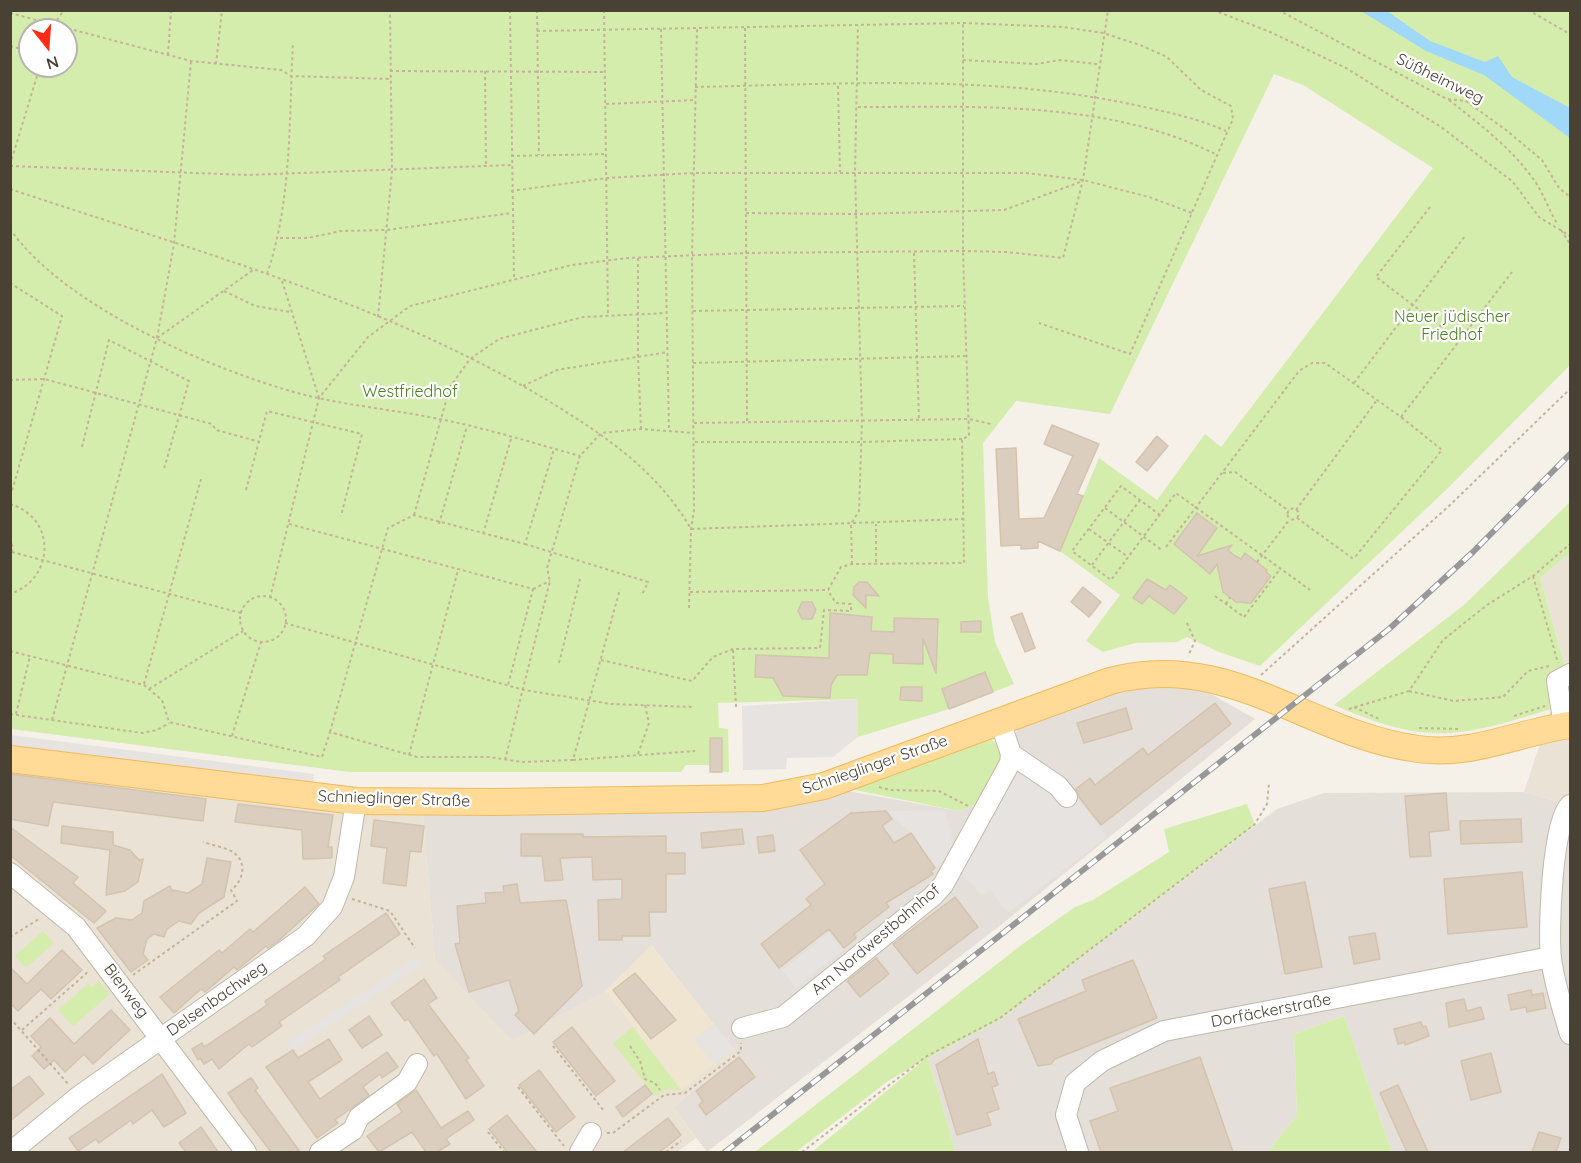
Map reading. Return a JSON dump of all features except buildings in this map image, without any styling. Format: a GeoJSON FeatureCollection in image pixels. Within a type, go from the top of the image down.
{"type":"FeatureCollection","features":[{"type":"Feature","properties":{"kind":"main road","name":"Schnieglinger Straße"},"geometry":{"type":"LineString","coordinates":[[10,759],[356,801],[737,799],[791,794],[846,778],[1122,677],[1145,673],[1180,673],[1209,677],[1389,744],[1440,751],[1483,746],[1564,718]]}},
{"type":"Feature","properties":{"kind":"street"},"geometry":{"type":"LineString","coordinates":[[1564,671],[1557,681],[1564,718]]}},
{"type":"Feature","properties":{"kind":"street"},"geometry":{"type":"LineString","coordinates":[[1000,721],[1011,754],[1050,780],[1068,797]]}},
{"type":"Feature","properties":{"kind":"street","name":"Am Nordwestbahnhof"},"geometry":{"type":"LineString","coordinates":[[742,1028],[783,1017],[933,896],[947,879],[1010,763],[1011,754]]}},
{"type":"Feature","properties":{"kind":"street","name":"Delsenbachweg"},"geometry":{"type":"LineString","coordinates":[[11,1152],[78,1097],[306,936],[332,907],[344,877],[356,801]]}},
{"type":"Feature","properties":{"kind":"street"},"geometry":{"type":"LineString","coordinates":[[1570,805],[1559,826],[1553,885],[1551,957],[1570,1034]]}},
{"type":"Feature","properties":{"kind":"street","name":"Bienweg"},"geometry":{"type":"LineString","coordinates":[[10,873],[76,927],[121,983],[246,1152]]}},
{"type":"Feature","properties":{"kind":"street","name":"Dorfäckerstraße"},"geometry":{"type":"LineString","coordinates":[[1078,1152],[1066,1115],[1075,1083],[1102,1060],[1164,1031],[1551,957]]}},
{"type":"Feature","properties":{"kind":"street"},"geometry":{"type":"LineString","coordinates":[[320,1152],[353,1130],[359,1117],[407,1082],[417,1064]]}},
{"type":"Feature","properties":{"kind":"street"},"geometry":{"type":"LineString","coordinates":[[580,1152],[591,1133]]}},
{"type":"Feature","properties":{"kind":"path"},"geometry":{"type":"LineString","coordinates":[[19,15],[21,10]]}},
{"type":"Feature","properties":{"kind":"path"},"geometry":{"type":"LineString","coordinates":[[168,55],[171,10]]}},
{"type":"Feature","properties":{"kind":"path"},"geometry":{"type":"LineString","coordinates":[[216,64],[222,10]]}},
{"type":"Feature","properties":{"kind":"path"},"geometry":{"type":"LineString","coordinates":[[378,317],[392,171],[390,10]]}},
{"type":"Feature","properties":{"kind":"path"},"geometry":{"type":"LineString","coordinates":[[510,10],[514,278]]}},
{"type":"Feature","properties":{"kind":"path"},"geometry":{"type":"LineString","coordinates":[[537,10],[539,155]]}},
{"type":"Feature","properties":{"kind":"path"},"geometry":{"type":"LineString","coordinates":[[604,10],[608,315]]}},
{"type":"Feature","properties":{"kind":"path"},"geometry":{"type":"LineString","coordinates":[[270,598],[319,398],[368,337],[410,306],[572,265],[638,258],[963,251],[1006,252],[1063,258],[1083,180],[1090,118],[1108,10]]}},
{"type":"Feature","properties":{"kind":"path"},"geometry":{"type":"LineString","coordinates":[[1213,10],[1268,31],[1346,68],[1441,127],[1513,182],[1539,217],[1570,236]]}},
{"type":"Feature","properties":{"kind":"path","name":"Süßheimweg"},"geometry":{"type":"LineString","coordinates":[[1278,10],[1447,99],[1466,101],[1542,160],[1559,188],[1570,197]]}},
{"type":"Feature","properties":{"kind":"path"},"geometry":{"type":"LineString","coordinates":[[1528,10],[1570,34]]}},
{"type":"Feature","properties":{"kind":"path"},"geometry":{"type":"LineString","coordinates":[[10,13],[29,18]]}},
{"type":"Feature","properties":{"kind":"path"},"geometry":{"type":"LineString","coordinates":[[537,31],[963,23],[1063,27],[1103,33],[1167,57],[1201,90],[1231,106],[1233,119],[1130,354],[1040,323]]}},
{"type":"Feature","properties":{"kind":"path"},"geometry":{"type":"LineString","coordinates":[[694,442],[861,442],[962,439],[969,436],[963,251],[963,23]]}},
{"type":"Feature","properties":{"kind":"path"},"geometry":{"type":"LineString","coordinates":[[852,564],[851,524],[859,512],[862,422],[855,172],[858,25]]}},
{"type":"Feature","properties":{"kind":"path"},"geometry":{"type":"LineString","coordinates":[[689,608],[691,529],[694,510],[692,256],[697,28]]}},
{"type":"Feature","properties":{"kind":"path"},"geometry":{"type":"LineString","coordinates":[[745,28],[743,86],[747,423]]}},
{"type":"Feature","properties":{"kind":"path"},"geometry":{"type":"LineString","coordinates":[[661,29],[669,430]]}},
{"type":"Feature","properties":{"kind":"path"},"geometry":{"type":"LineString","coordinates":[[78,32],[191,61],[281,70],[291,76],[390,79]]}},
{"type":"Feature","properties":{"kind":"path"},"geometry":{"type":"LineString","coordinates":[[267,274],[280,238],[293,42]]}},
{"type":"Feature","properties":{"kind":"path"},"geometry":{"type":"LineString","coordinates":[[963,60],[1037,64],[1060,60],[1098,65]]}},
{"type":"Feature","properties":{"kind":"path"},"geometry":{"type":"LineString","coordinates":[[52,720],[149,360],[157,338],[174,244],[191,61]]}},
{"type":"Feature","properties":{"kind":"path"},"geometry":{"type":"LineString","coordinates":[[485,70],[486,167]]}},
{"type":"Feature","properties":{"kind":"path"},"geometry":{"type":"LineString","coordinates":[[390,71],[605,72]]}},
{"type":"Feature","properties":{"kind":"path"},"geometry":{"type":"LineString","coordinates":[[36,78],[10,166],[286,174],[511,165]]}},
{"type":"Feature","properties":{"kind":"path"},"geometry":{"type":"LineString","coordinates":[[695,87],[962,85],[1094,96],[1200,119],[1227,132]]}},
{"type":"Feature","properties":{"kind":"path"},"geometry":{"type":"LineString","coordinates":[[838,86],[840,172]]}},
{"type":"Feature","properties":{"kind":"path"},"geometry":{"type":"LineString","coordinates":[[1447,99],[1494,135],[1530,175],[1544,195],[1559,228],[1570,244]]}},
{"type":"Feature","properties":{"kind":"path"},"geometry":{"type":"LineString","coordinates":[[606,104],[695,100]]}},
{"type":"Feature","properties":{"kind":"path"},"geometry":{"type":"LineString","coordinates":[[857,107],[988,106],[1090,118],[1139,126],[1186,139],[1217,155]]}},
{"type":"Feature","properties":{"kind":"path"},"geometry":{"type":"LineString","coordinates":[[511,156],[607,154]]}},
{"type":"Feature","properties":{"kind":"path"},"geometry":{"type":"LineString","coordinates":[[511,191],[607,178],[664,174],[1026,173],[1083,180],[1149,197],[1192,213]]}},
{"type":"Feature","properties":{"kind":"path"},"geometry":{"type":"LineString","coordinates":[[746,213],[856,214],[1004,210],[1083,180]]}},
{"type":"Feature","properties":{"kind":"path"},"geometry":{"type":"LineString","coordinates":[[10,189],[281,279],[388,321],[470,359],[524,386],[600,433],[653,477],[675,503],[691,529]]}},
{"type":"Feature","properties":{"kind":"path"},"geometry":{"type":"LineString","coordinates":[[1430,207],[1376,277],[1459,340]]}},
{"type":"Feature","properties":{"kind":"path"},"geometry":{"type":"LineString","coordinates":[[280,238],[307,238],[341,231],[387,230],[512,213]]}},
{"type":"Feature","properties":{"kind":"path"},"geometry":{"type":"LineString","coordinates":[[10,229],[68,286],[157,338],[248,379],[319,398],[440,419],[580,456]]}},
{"type":"Feature","properties":{"kind":"path"},"geometry":{"type":"LineString","coordinates":[[1354,383],[1465,236]]}},
{"type":"Feature","properties":{"kind":"path"},"geometry":{"type":"LineString","coordinates":[[914,252],[918,421]]}},
{"type":"Feature","properties":{"kind":"path"},"geometry":{"type":"LineString","coordinates":[[638,258],[641,429]]}},
{"type":"Feature","properties":{"kind":"path"},"geometry":{"type":"LineString","coordinates":[[157,338],[254,270]]}},
{"type":"Feature","properties":{"kind":"path"},"geometry":{"type":"LineString","coordinates":[[1401,417],[1512,272]]}},
{"type":"Feature","properties":{"kind":"path"},"geometry":{"type":"LineString","coordinates":[[281,279],[319,398]]}},
{"type":"Feature","properties":{"kind":"path"},"geometry":{"type":"LineString","coordinates":[[10,284],[62,316],[10,498]]}},
{"type":"Feature","properties":{"kind":"path"},"geometry":{"type":"LineString","coordinates":[[224,291],[255,306],[291,312]]}},
{"type":"Feature","properties":{"kind":"path"},"geometry":{"type":"LineString","coordinates":[[693,311],[965,306]]}},
{"type":"Feature","properties":{"kind":"path"},"geometry":{"type":"LineString","coordinates":[[414,515],[450,387],[470,359],[499,339],[583,317],[667,312]]}},
{"type":"Feature","properties":{"kind":"path"},"geometry":{"type":"LineString","coordinates":[[82,447],[109,340],[189,381],[164,469]]}},
{"type":"Feature","properties":{"kind":"path"},"geometry":{"type":"LineString","coordinates":[[524,386],[557,370],[668,352]]}},
{"type":"Feature","properties":{"kind":"path"},"geometry":{"type":"LineString","coordinates":[[693,363],[967,356]]}},
{"type":"Feature","properties":{"kind":"path"},"geometry":{"type":"LineString","coordinates":[[1166,547],[1299,371],[1312,363],[1325,363],[1401,417],[1442,450],[1355,557],[1352,558],[1297,518],[1290,519],[1257,562]]}},
{"type":"Feature","properties":{"kind":"path"},"geometry":{"type":"LineString","coordinates":[[10,380],[44,379],[212,424],[216,430],[260,442]]}},
{"type":"Feature","properties":{"kind":"path"},"geometry":{"type":"LineString","coordinates":[[1246,689],[1450,505],[1570,389]]}},
{"type":"Feature","properties":{"kind":"path"},"geometry":{"type":"LineString","coordinates":[[1297,518],[1296,510],[1377,400]]}},
{"type":"Feature","properties":{"kind":"path"},"geometry":{"type":"LineString","coordinates":[[246,490],[267,411],[362,434],[341,516]]}},
{"type":"Feature","properties":{"kind":"path"},"geometry":{"type":"LineString","coordinates":[[694,423],[969,419],[991,424]]}},
{"type":"Feature","properties":{"kind":"path"},"geometry":{"type":"LineString","coordinates":[[439,524],[467,426]]}},
{"type":"Feature","properties":{"kind":"path"},"geometry":{"type":"LineString","coordinates":[[505,760],[550,581],[547,568],[580,456],[600,433],[641,429],[694,433]]}},
{"type":"Feature","properties":{"kind":"path"},"geometry":{"type":"LineString","coordinates":[[483,534],[511,438]]}},
{"type":"Feature","properties":{"kind":"path"},"geometry":{"type":"LineString","coordinates":[[828,590],[841,567],[852,564],[964,563],[962,439]]}},
{"type":"Feature","properties":{"kind":"path"},"geometry":{"type":"LineString","coordinates":[[525,544],[554,449]]}},
{"type":"Feature","properties":{"kind":"path"},"geometry":{"type":"LineString","coordinates":[[1222,473],[1235,472],[1288,511],[1290,519]]}},
{"type":"Feature","properties":{"kind":"path"},"geometry":{"type":"LineString","coordinates":[[144,685],[201,479]]}},
{"type":"Feature","properties":{"kind":"path"},"geometry":{"type":"LineString","coordinates":[[1160,515],[1121,486],[1072,551],[1111,579],[1144,537],[1160,515],[1176,493],[1310,591]]}},
{"type":"Feature","properties":{"kind":"path"},"geometry":{"type":"LineString","coordinates":[[1092,565],[1140,500]]}},
{"type":"Feature","properties":{"kind":"path"},"geometry":{"type":"LineString","coordinates":[[10,504],[20,507],[33,517],[42,530],[46,545],[44,561],[30,584],[10,594]]}},
{"type":"Feature","properties":{"kind":"path"},"geometry":{"type":"LineString","coordinates":[[1105,507],[1163,551]]}},
{"type":"Feature","properties":{"kind":"path"},"geometry":{"type":"LineString","coordinates":[[1288,511],[1296,510]]}},
{"type":"Feature","properties":{"kind":"path"},"geometry":{"type":"LineString","coordinates":[[10,714],[142,733],[157,730],[170,722],[322,757],[388,528],[414,515],[439,524],[525,544],[648,582],[642,595]]}},
{"type":"Feature","properties":{"kind":"path"},"geometry":{"type":"LineString","coordinates":[[691,529],[876,524],[963,519]]}},
{"type":"Feature","properties":{"kind":"path"},"geometry":{"type":"LineString","coordinates":[[288,524],[532,589],[550,581]]}},
{"type":"Feature","properties":{"kind":"path"},"geometry":{"type":"LineString","coordinates":[[876,524],[876,562]]}},
{"type":"Feature","properties":{"kind":"path"},"geometry":{"type":"LineString","coordinates":[[1089,529],[1128,557]]}},
{"type":"Feature","properties":{"kind":"path"},"geometry":{"type":"LineString","coordinates":[[10,538],[11,554],[241,612]]}},
{"type":"Feature","properties":{"kind":"path"},"geometry":{"type":"LineString","coordinates":[[1409,691],[1443,640],[1487,605],[1533,576],[1570,544]]}},
{"type":"Feature","properties":{"kind":"path"},"geometry":{"type":"LineString","coordinates":[[1215,596],[1244,617],[1280,569]]}},
{"type":"Feature","properties":{"kind":"path"},"geometry":{"type":"LineString","coordinates":[[409,755],[458,570]]}},
{"type":"Feature","properties":{"kind":"path"},"geometry":{"type":"LineString","coordinates":[[1320,718],[1409,691],[1454,701],[1503,697],[1528,671],[1564,671],[1533,576]]}},
{"type":"Feature","properties":{"kind":"path"},"geometry":{"type":"LineString","coordinates":[[559,663],[580,579]]}},
{"type":"Feature","properties":{"kind":"path"},"geometry":{"type":"LineString","coordinates":[[508,685],[532,589]]}},
{"type":"Feature","properties":{"kind":"path"},"geometry":{"type":"LineString","coordinates":[[573,760],[620,589]]}},
{"type":"Feature","properties":{"kind":"path"},"geometry":{"type":"LineString","coordinates":[[690,592],[828,590]]}},
{"type":"Feature","properties":{"kind":"path"},"geometry":{"type":"LineString","coordinates":[[601,660],[692,681],[713,657],[733,649],[820,648],[824,610],[851,611],[851,604],[836,603],[828,590]]}},
{"type":"Feature","properties":{"kind":"path"},"geometry":{"type":"LineString","coordinates":[[263,596],[270,598],[284,610],[285,623],[274,639],[261,642],[248,636],[243,630],[241,612],[249,601],[263,596]]}},
{"type":"Feature","properties":{"kind":"path"},"geometry":{"type":"LineString","coordinates":[[1226,604],[1230,597]]}},
{"type":"Feature","properties":{"kind":"path"},"geometry":{"type":"LineString","coordinates":[[285,623],[524,690],[590,700],[693,707]]}},
{"type":"Feature","properties":{"kind":"path"},"geometry":{"type":"LineString","coordinates":[[1180,673],[1195,641],[1186,623]]}},
{"type":"Feature","properties":{"kind":"path"},"geometry":{"type":"LineString","coordinates":[[149,689],[243,630]]}},
{"type":"Feature","properties":{"kind":"path"},"geometry":{"type":"LineString","coordinates":[[232,736],[261,642]]}},
{"type":"Feature","properties":{"kind":"path"},"geometry":{"type":"LineString","coordinates":[[733,649],[736,707]]}},
{"type":"Feature","properties":{"kind":"path"},"geometry":{"type":"LineString","coordinates":[[10,651],[144,685],[162,700],[170,722]]}},
{"type":"Feature","properties":{"kind":"path"},"geometry":{"type":"LineString","coordinates":[[16,714],[30,656]]}},
{"type":"Feature","properties":{"kind":"path"},"geometry":{"type":"LineString","coordinates":[[638,754],[649,723],[645,705]]}},
{"type":"Feature","properties":{"kind":"path"},"geometry":{"type":"LineString","coordinates":[[1354,707],[1379,720]]}},
{"type":"Feature","properties":{"kind":"path"},"geometry":{"type":"LineString","coordinates":[[1508,718],[1564,718]]}},
{"type":"Feature","properties":{"kind":"path"},"geometry":{"type":"LineString","coordinates":[[1412,728],[1461,729]]}},
{"type":"Feature","properties":{"kind":"path"},"geometry":{"type":"LineString","coordinates":[[330,732],[409,755],[489,757],[505,760],[573,760],[695,751]]}},
{"type":"Feature","properties":{"kind":"path"},"geometry":{"type":"LineString","coordinates":[[846,778],[891,790],[939,791],[982,812]]}},
{"type":"Feature","properties":{"kind":"path"},"geometry":{"type":"LineString","coordinates":[[802,1152],[927,1056],[1000,1018],[1255,824],[1267,804],[1269,783]]}},
{"type":"Feature","properties":{"kind":"path"},"geometry":{"type":"LineString","coordinates":[[121,983],[237,901],[231,890],[239,884],[243,870],[240,858],[231,851],[203,842]]}},
{"type":"Feature","properties":{"kind":"path"},"geometry":{"type":"LineString","coordinates":[[337,894],[390,911],[415,948]]}},
{"type":"Feature","properties":{"kind":"path"},"geometry":{"type":"LineString","coordinates":[[10,937],[55,909]]}},
{"type":"Feature","properties":{"kind":"path"},"geometry":{"type":"LineString","coordinates":[[22,1030],[102,959]]}},
{"type":"Feature","properties":{"kind":"path"},"geometry":{"type":"LineString","coordinates":[[10,1018],[78,1097]]}},
{"type":"Feature","properties":{"kind":"path"},"geometry":{"type":"LineString","coordinates":[[591,1133],[613,1133],[664,1095],[685,1093],[741,1051],[742,1028]]}},
{"type":"Feature","properties":{"kind":"path"},"geometry":{"type":"LineString","coordinates":[[553,1046],[604,1111]]}},
{"type":"Feature","properties":{"kind":"path"},"geometry":{"type":"LineString","coordinates":[[630,1046],[640,1061],[645,1078],[655,1083],[660,1090]]}},
{"type":"Feature","properties":{"kind":"path"},"geometry":{"type":"LineString","coordinates":[[518,1087],[570,1152]]}},
{"type":"Feature","properties":{"kind":"path"},"geometry":{"type":"LineString","coordinates":[[488,1132],[504,1152]]}},
{"type":"Feature","properties":{"kind":"path"},"geometry":{"type":"LineString","coordinates":[[666,1152],[681,1141]]}},
{"type":"Feature","properties":{"kind":"shaded area"},"geometry":{"type":"Polygon","coordinates":[[[1570,553],[1570,805],[1524,792],[1551,710],[1548,676],[1565,665],[1540,578],[1570,553]]]}},
{"type":"Feature","properties":{"kind":"shaded area"},"geometry":{"type":"Polygon","coordinates":[[[1117,687],[1199,687],[1255,719],[1002,924],[707,1152],[673,1107],[738,1055],[652,946],[605,991],[512,1040],[435,959],[423,812],[842,790],[959,811],[977,804],[1019,727],[1117,687]]]}},
{"type":"Feature","properties":{"kind":"shaded area"},"geometry":{"type":"Polygon","coordinates":[[[857,699],[858,737],[833,757],[787,758],[786,769],[743,770],[742,706],[857,699]]]}},
{"type":"Feature","properties":{"kind":"shaded area"},"geometry":{"type":"Polygon","coordinates":[[[11,735],[314,774],[313,784],[11,745],[11,735]]]}},
{"type":"Feature","properties":{"kind":"shaded area"},"geometry":{"type":"Polygon","coordinates":[[[11,766],[423,812],[435,959],[605,991],[651,946],[738,1055],[673,1107],[696,1138],[677,1152],[11,1152],[11,766]]]}},
{"type":"Feature","properties":{"kind":"shaded area"},"geometry":{"type":"Polygon","coordinates":[[[1033,774],[1061,805],[1075,795],[1107,837],[1008,913],[990,890],[981,896],[960,870],[1016,775],[1033,774]]]}},
{"type":"Feature","properties":{"kind":"shaded area"},"geometry":{"type":"Polygon","coordinates":[[[1524,792],[1570,805],[1570,1152],[1392,1152],[1344,1016],[1294,1034],[1297,1115],[1270,1149],[1272,1152],[956,1152],[928,1058],[1001,1019],[1277,809],[1324,793],[1524,792]]]}},
{"type":"Feature","properties":{"kind":"shaded area"},"geometry":{"type":"Polygon","coordinates":[[[944,810],[952,833],[951,854],[935,868],[911,833],[886,811],[944,810]]]}},
{"type":"Feature","properties":{"kind":"shaded area"},"geometry":{"type":"Polygon","coordinates":[[[829,933],[843,950],[796,988],[782,970],[829,933]]]}},
{"type":"Feature","properties":{"kind":"shaded area"},"geometry":{"type":"Polygon","coordinates":[[[651,946],[734,1049],[681,1090],[605,991],[651,946]]]}},
{"type":"Feature","properties":{"kind":"shaded area"},"geometry":{"type":"Polygon","coordinates":[[[418,956],[423,964],[293,1050],[287,1042],[418,956]]]}},
{"type":"Feature","properties":{"kind":"shaded area"},"geometry":{"type":"Polygon","coordinates":[[[714,1024],[734,1049],[714,1064],[694,1039],[714,1024]]]}},
{"type":"Feature","properties":{"kind":"green space","name":"Westfriedhof"},"geometry":{"type":"Polygon","coordinates":[[[11,11],[1570,11],[1570,365],[1447,489],[1260,666],[1219,652],[1187,637],[1177,642],[1135,643],[1103,652],[1086,641],[1120,595],[1060,551],[1099,458],[1157,500],[1205,434],[1221,447],[1433,168],[1303,85],[1274,74],[1110,414],[1016,401],[983,443],[988,597],[995,642],[1014,684],[949,709],[858,737],[857,699],[718,703],[719,728],[728,729],[729,772],[710,772],[710,765],[686,765],[681,772],[350,772],[11,729],[11,11]]]}},
{"type":"Feature","properties":{"kind":"green space"},"geometry":{"type":"Polygon","coordinates":[[[1570,502],[1570,553],[1540,578],[1565,666],[1548,677],[1551,709],[1491,726],[1442,733],[1419,732],[1394,727],[1334,705],[1464,605],[1570,502]]]}},
{"type":"Feature","properties":{"kind":"green space"},"geometry":{"type":"Polygon","coordinates":[[[988,738],[998,744],[1004,755],[977,804],[959,811],[850,789],[988,738]]]}},
{"type":"Feature","properties":{"kind":"green space"},"geometry":{"type":"Polygon","coordinates":[[[1247,804],[1255,825],[1001,1019],[928,1058],[956,1152],[812,1152],[924,1060],[888,1081],[796,1152],[755,1152],[1020,946],[1075,907],[1093,900],[1169,852],[1164,829],[1247,804]]]}},
{"type":"Feature","properties":{"kind":"green space"},"geometry":{"type":"Polygon","coordinates":[[[43,931],[54,943],[26,968],[15,956],[43,931]]]}},
{"type":"Feature","properties":{"kind":"green space"},"geometry":{"type":"Polygon","coordinates":[[[99,981],[110,994],[73,1026],[58,1010],[89,983],[92,987],[99,981]]]}},
{"type":"Feature","properties":{"kind":"green space"},"geometry":{"type":"Polygon","coordinates":[[[1344,1016],[1392,1152],[1272,1152],[1270,1149],[1297,1115],[1294,1034],[1344,1016]]]}},
{"type":"Feature","properties":{"kind":"green space"},"geometry":{"type":"Polygon","coordinates":[[[633,1027],[681,1090],[667,1089],[655,1096],[613,1043],[633,1027]]]}},
{"type":"Feature","properties":{"kind":"water"},"geometry":{"type":"Polygon","coordinates":[[[1361,11],[1387,11],[1430,41],[1485,62],[1498,56],[1512,77],[1570,108],[1570,138],[1484,75],[1426,51],[1361,11]]]}},
{"type":"Feature","properties":{"kind":"railway"},"geometry":{"type":"LineString","coordinates":[[725,1152],[1389,629],[1473,552],[1570,454]]}},
{"type":"Feature","properties":{"kind":"park label","name":"Neuer jüdischer Friedhof"},"geometry":{"type":"Point","coordinates":[1452,326]}}]}
